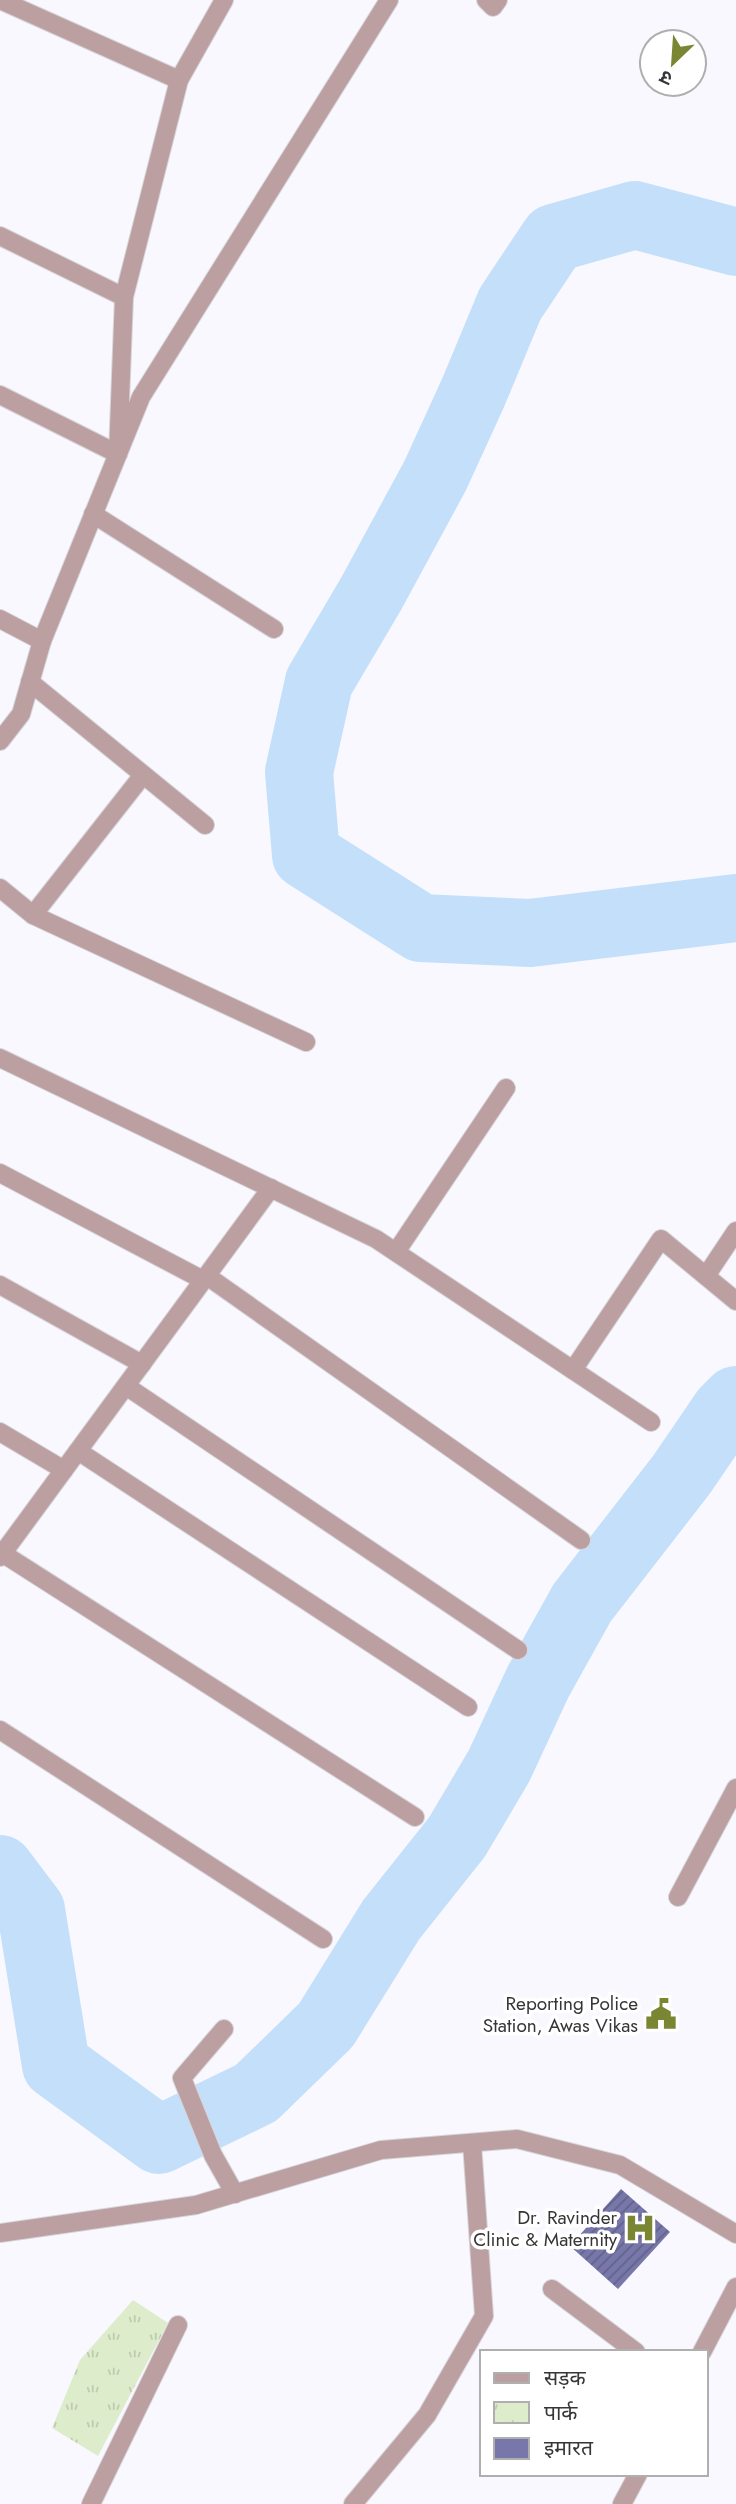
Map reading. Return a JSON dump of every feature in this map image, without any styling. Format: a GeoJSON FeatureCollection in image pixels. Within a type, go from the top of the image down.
{"type":"FeatureCollection","features":[{"type":"Feature","properties":{"kind":"street"},"geometry":{"type":"LineString","coordinates":[[0,0],[179,80]]}},
{"type":"Feature","properties":{"kind":"street"},"geometry":{"type":"LineString","coordinates":[[118,454],[124,297],[179,80],[225,0]]}},
{"type":"Feature","properties":{"kind":"street"},"geometry":{"type":"LineString","coordinates":[[0,741],[21,714],[42,641],[141,397],[389,0]]}},
{"type":"Feature","properties":{"kind":"street"},"geometry":{"type":"LineString","coordinates":[[486,0],[493,6],[498,0]]}},
{"type":"Feature","properties":{"kind":"street"},"geometry":{"type":"LineString","coordinates":[[0,236],[124,297]]}},
{"type":"Feature","properties":{"kind":"street"},"geometry":{"type":"LineString","coordinates":[[0,395],[118,454]]}},
{"type":"Feature","properties":{"kind":"street"},"geometry":{"type":"LineString","coordinates":[[93,514],[274,629]]}},
{"type":"Feature","properties":{"kind":"street"},"geometry":{"type":"LineString","coordinates":[[0,619],[42,641]]}},
{"type":"Feature","properties":{"kind":"street"},"geometry":{"type":"LineString","coordinates":[[30,682],[205,825]]}},
{"type":"Feature","properties":{"kind":"street"},"geometry":{"type":"LineString","coordinates":[[33,915],[143,775]]}},
{"type":"Feature","properties":{"kind":"street"},"geometry":{"type":"LineString","coordinates":[[0,888],[33,915],[306,1042]]}},
{"type":"Feature","properties":{"kind":"street"},"geometry":{"type":"LineString","coordinates":[[0,1058],[376,1239],[651,1422]]}},
{"type":"Feature","properties":{"kind":"street"},"geometry":{"type":"LineString","coordinates":[[396,1252],[506,1088]]}},
{"type":"Feature","properties":{"kind":"street"},"geometry":{"type":"LineString","coordinates":[[0,1173],[205,1278],[581,1540]]}},
{"type":"Feature","properties":{"kind":"street"},"geometry":{"type":"LineString","coordinates":[[271,1188],[1,1555],[415,1817]]}},
{"type":"Feature","properties":{"kind":"street"},"geometry":{"type":"LineString","coordinates":[[706,1276],[736,1231]]}},
{"type":"Feature","properties":{"kind":"street"},"geometry":{"type":"LineString","coordinates":[[573,1370],[661,1239],[736,1301]]}},
{"type":"Feature","properties":{"kind":"street"},"geometry":{"type":"LineString","coordinates":[[0,1285],[142,1364]]}},
{"type":"Feature","properties":{"kind":"street"},"geometry":{"type":"LineString","coordinates":[[126,1385],[518,1650]]}},
{"type":"Feature","properties":{"kind":"street"},"geometry":{"type":"LineString","coordinates":[[0,1432],[64,1470]]}},
{"type":"Feature","properties":{"kind":"street"},"geometry":{"type":"LineString","coordinates":[[78,1451],[468,1707]]}},
{"type":"Feature","properties":{"kind":"street"},"geometry":{"type":"LineString","coordinates":[[0,1730],[323,1939]]}},
{"type":"Feature","properties":{"kind":"street"},"geometry":{"type":"LineString","coordinates":[[678,1897],[736,1788]]}},
{"type":"Feature","properties":{"kind":"street"},"geometry":{"type":"LineString","coordinates":[[224,2029],[181,2078],[213,2155],[235,2194]]}},
{"type":"Feature","properties":{"kind":"street"},"geometry":{"type":"LineString","coordinates":[[0,2233],[196,2205],[381,2150],[517,2139],[620,2165],[736,2234]]}},
{"type":"Feature","properties":{"kind":"street"},"geometry":{"type":"LineString","coordinates":[[353,2504],[428,2415],[484,2316],[472,2143]]}},
{"type":"Feature","properties":{"kind":"street"},"geometry":{"type":"LineString","coordinates":[[703,2350],[736,2287]]}},
{"type":"Feature","properties":{"kind":"street"},"geometry":{"type":"LineString","coordinates":[[552,2289],[633,2350]]}},
{"type":"Feature","properties":{"kind":"street"},"geometry":{"type":"LineString","coordinates":[[91,2504],[178,2325]]}},
{"type":"Feature","properties":{"kind":"street"},"geometry":{"type":"LineString","coordinates":[[622,2504],[637,2476]]}},
{"type":"Feature","properties":{"kind":"green space"},"geometry":{"type":"Polygon","coordinates":[[[133,2300],[168,2323],[98,2456],[52,2428],[80,2360],[133,2300]]]}},
{"type":"Feature","properties":{"kind":"building"},"geometry":{"type":"Polygon","coordinates":[[[621,2189],[670,2232],[618,2289],[570,2246],[621,2189]]]}},
{"type":"Feature","properties":{"kind":"waterway"},"geometry":{"type":"LineString","coordinates":[[736,242],[635,215],[554,238],[510,304],[435,476],[371,594],[319,682],[299,772],[306,855],[421,928],[530,933],[736,908]]}},
{"type":"Feature","properties":{"kind":"waterway"},"geometry":{"type":"LineString","coordinates":[[0,1869],[31,1910],[56,2065],[159,2140],[256,2093],[326,2025],[391,1920],[457,1837],[499,1766],[538,1682],[582,1603],[682,1474],[725,1411],[736,1400]]}},
{"type":"Feature","properties":{"kind":"place","name":"Reporting Police Station, Awas Vikas"},"geometry":{"type":"Point","coordinates":[661,2014]}},
{"type":"Feature","properties":{"kind":"place","name":"Dr. Ravinder Clinic & Maternity"},"geometry":{"type":"Point","coordinates":[640,2228]}}]}
